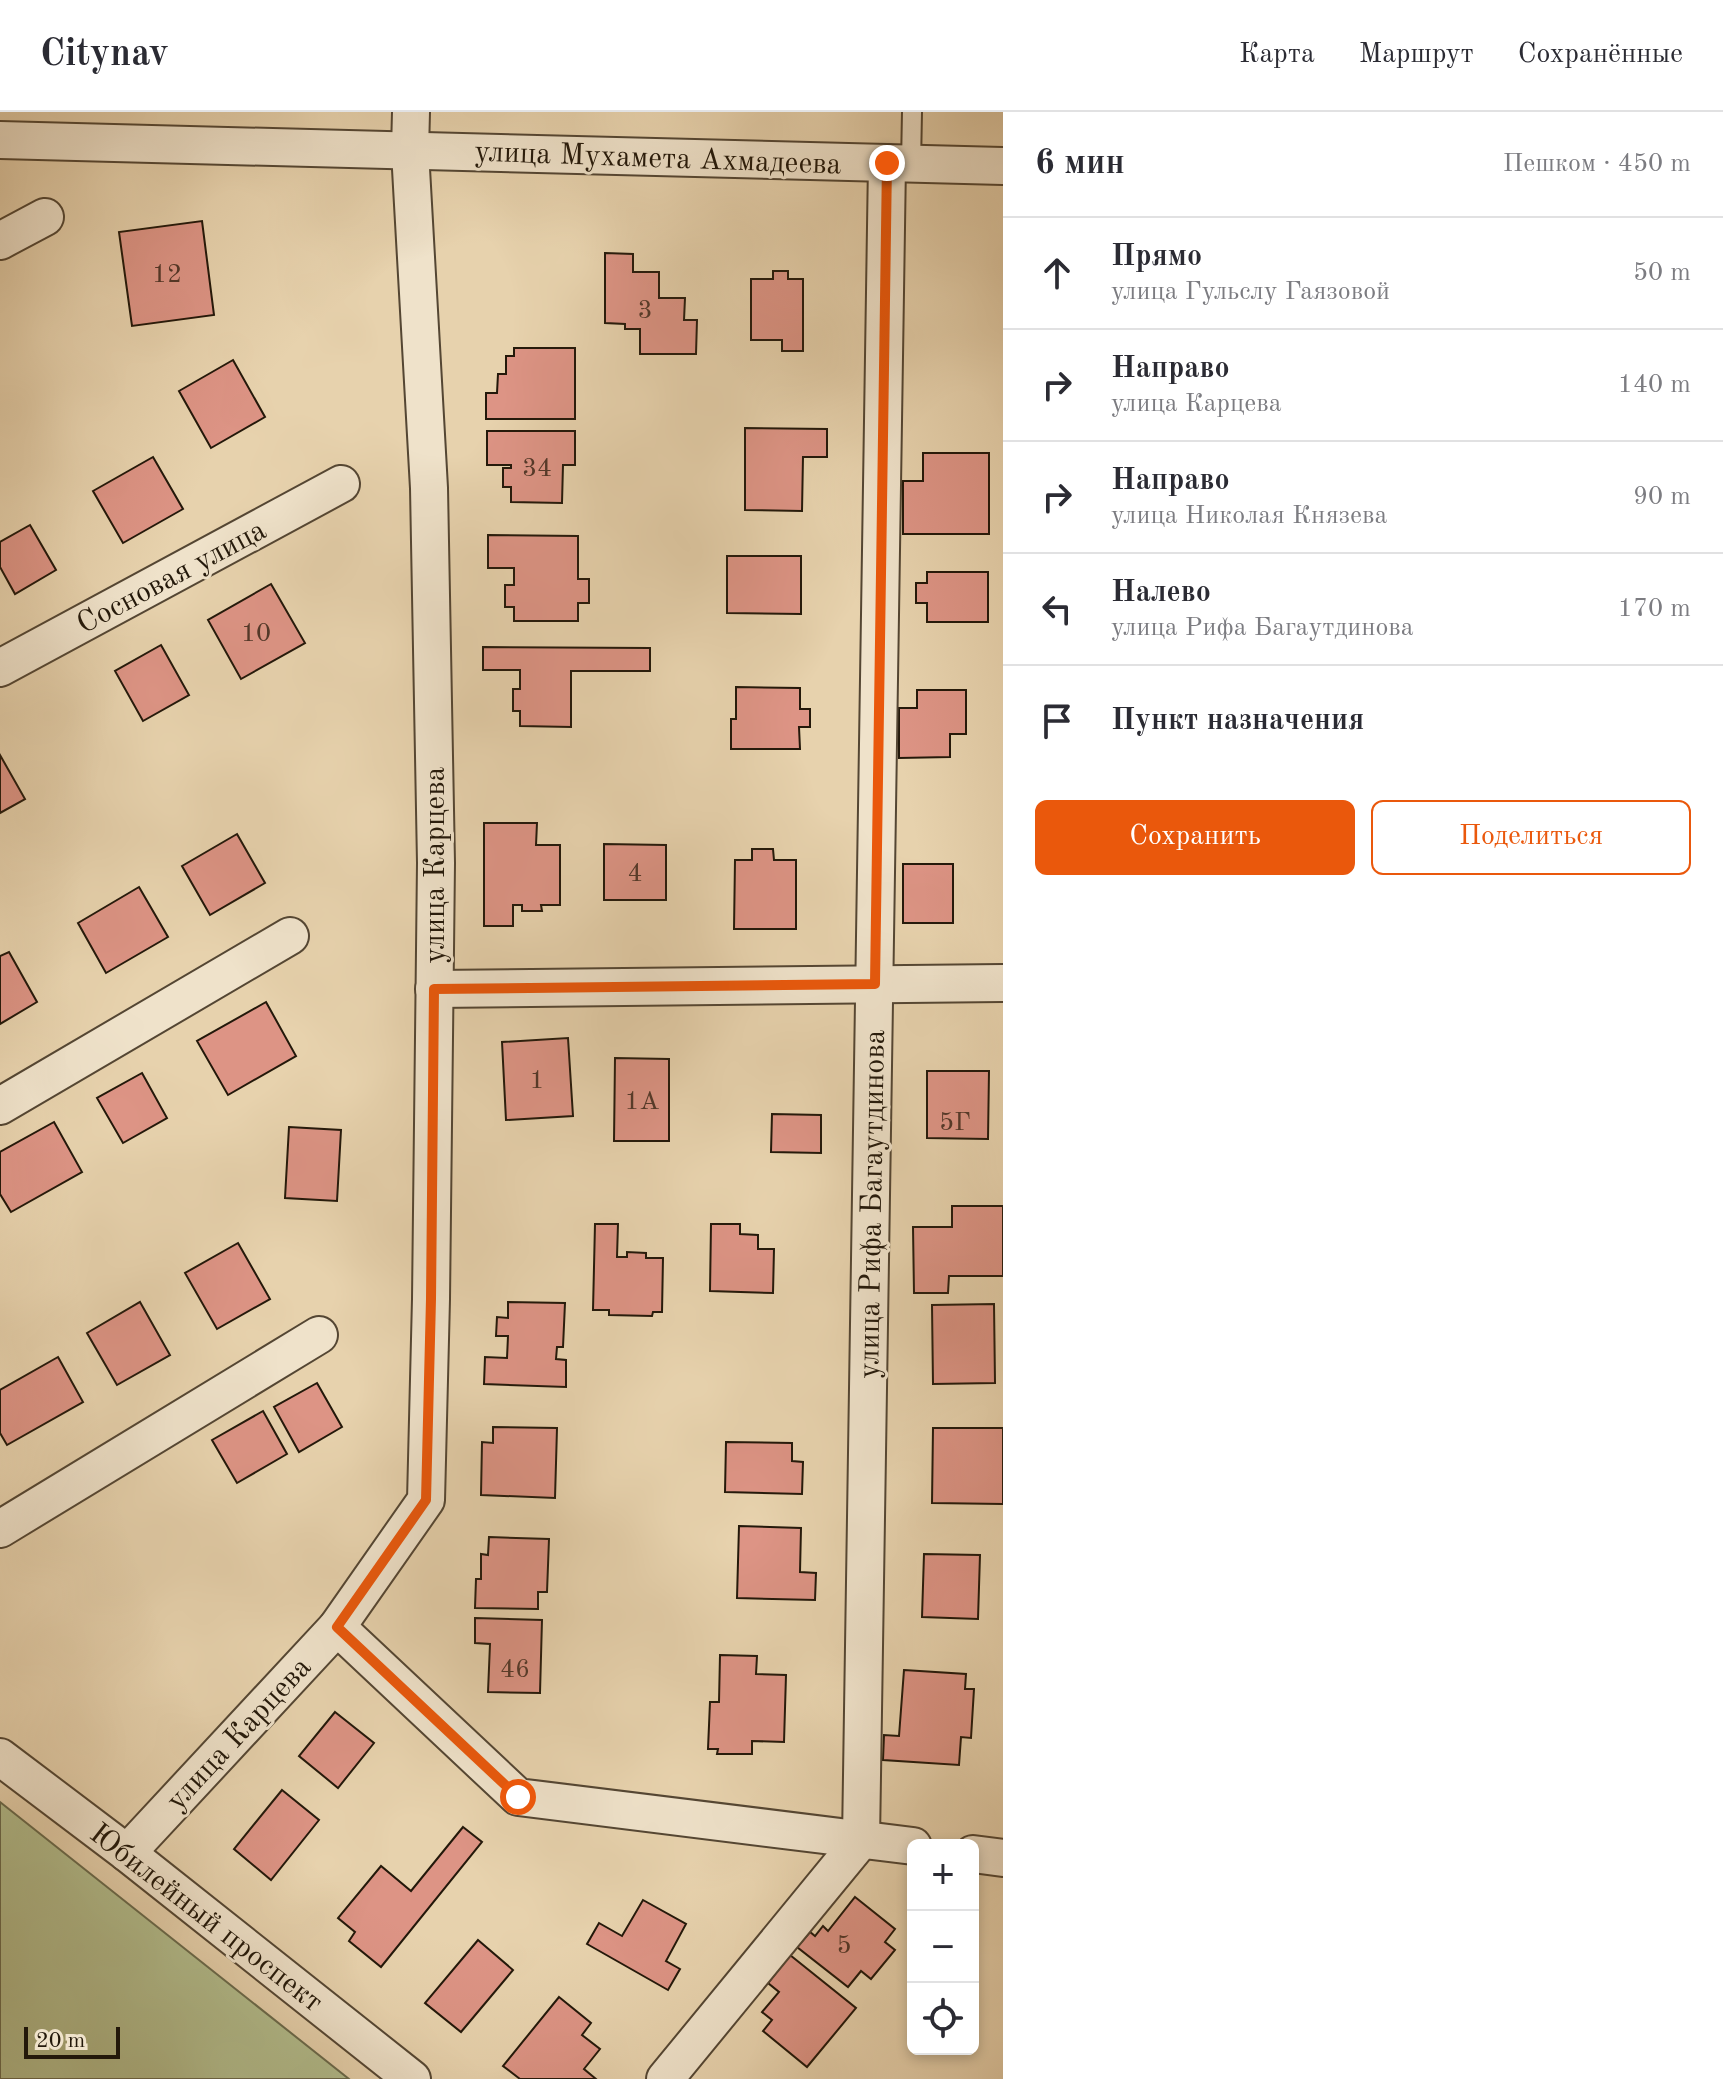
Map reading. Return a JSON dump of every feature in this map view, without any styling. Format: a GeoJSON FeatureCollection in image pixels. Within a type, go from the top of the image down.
{"type":"FeatureCollection","features":[{"type":"Feature","properties":{"kind":"street","name":"улица Карцева"},"geometry":{"type":"LineString","coordinates":[[127,1853],[337,1627],[426,1500],[436,863],[429,488],[410,151],[411,112]]}},
{"type":"Feature","properties":{"kind":"street","name":"улица Мухамета Ахмадеева"},"geometry":{"type":"LineString","coordinates":[[0,140],[1003,166]]}},
{"type":"Feature","properties":{"kind":"street","name":"улица Рифа Багаутдинова"},"geometry":{"type":"LineString","coordinates":[[861,1840],[875,984],[899,164]]}},
{"type":"Feature","properties":{"kind":"street"},"geometry":{"type":"LineString","coordinates":[[0,241],[45,217]]}},
{"type":"Feature","properties":{"kind":"street","name":"Сосновая улица"},"geometry":{"type":"LineString","coordinates":[[0,668],[341,484]]}},
{"type":"Feature","properties":{"kind":"street"},"geometry":{"type":"LineString","coordinates":[[0,1106],[290,936]]}},
{"type":"Feature","properties":{"kind":"street"},"geometry":{"type":"LineString","coordinates":[[434,989],[1003,983]]}},
{"type":"Feature","properties":{"kind":"street"},"geometry":{"type":"LineString","coordinates":[[0,1529],[319,1335]]}},
{"type":"Feature","properties":{"kind":"street"},"geometry":{"type":"LineString","coordinates":[[337,1627],[518,1797],[907,1845]]}},
{"type":"Feature","properties":{"kind":"street","name":"Юбилейный проспект"},"geometry":{"type":"LineString","coordinates":[[0,1757],[127,1853],[412,2079]]}},
{"type":"Feature","properties":{"kind":"street"},"geometry":{"type":"LineString","coordinates":[[665,2079],[861,1840]]}},
{"type":"Feature","properties":{"kind":"street"},"geometry":{"type":"LineString","coordinates":[[979,1855],[1003,1858]]}},
{"type":"Feature","properties":{"kind":"lane"},"geometry":{"type":"LineString","coordinates":[[899,164],[912,112]]}},
{"type":"Feature","properties":{"kind":"green space"},"geometry":{"type":"Polygon","coordinates":[[[0,1802],[349,2079],[0,2079],[0,1802]]]}},
{"type":"Feature","properties":{"kind":"building"},"geometry":{"type":"Polygon","coordinates":[[[202,221],[214,315],[132,326],[119,232],[202,221]]]}},
{"type":"Feature","properties":{"kind":"building"},"geometry":{"type":"Polygon","coordinates":[[[605,253],[633,254],[633,272],[659,272],[659,298],[685,298],[684,320],[697,320],[696,354],[640,354],[640,329],[625,329],[625,324],[605,323],[605,253]]]}},
{"type":"Feature","properties":{"kind":"building"},"geometry":{"type":"Polygon","coordinates":[[[773,271],[788,271],[788,279],[803,279],[803,351],[782,351],[782,340],[751,340],[751,279],[773,279],[773,271]]]}},
{"type":"Feature","properties":{"kind":"building"},"geometry":{"type":"Polygon","coordinates":[[[514,348],[575,348],[575,419],[486,419],[486,393],[497,393],[498,374],[506,374],[506,356],[514,356],[514,348]]]}},
{"type":"Feature","properties":{"kind":"building"},"geometry":{"type":"Polygon","coordinates":[[[233,360],[265,417],[211,448],[179,391],[233,360]]]}},
{"type":"Feature","properties":{"kind":"building"},"geometry":{"type":"Polygon","coordinates":[[[745,428],[827,429],[827,457],[803,457],[802,511],[745,510],[745,428]]]}},
{"type":"Feature","properties":{"kind":"building"},"geometry":{"type":"Polygon","coordinates":[[[487,431],[575,431],[575,465],[563,465],[562,503],[511,502],[511,487],[503,487],[503,468],[511,468],[511,465],[487,465],[487,431]]]}},
{"type":"Feature","properties":{"kind":"building"},"geometry":{"type":"Polygon","coordinates":[[[923,453],[989,453],[989,534],[903,534],[903,481],[923,481],[923,453]]]}},
{"type":"Feature","properties":{"kind":"building"},"geometry":{"type":"Polygon","coordinates":[[[153,457],[183,509],[123,543],[93,491],[153,457]]]}},
{"type":"Feature","properties":{"kind":"building"},"geometry":{"type":"Polygon","coordinates":[[[30,525],[56,570],[15,594],[0,567],[0,542],[30,525]]]}},
{"type":"Feature","properties":{"kind":"building"},"geometry":{"type":"Polygon","coordinates":[[[488,535],[578,536],[578,579],[589,579],[589,603],[578,603],[578,621],[514,621],[514,607],[505,607],[505,585],[514,585],[514,568],[488,568],[488,535]]]}},
{"type":"Feature","properties":{"kind":"building"},"geometry":{"type":"Polygon","coordinates":[[[727,556],[801,556],[801,614],[727,613],[727,556]]]}},
{"type":"Feature","properties":{"kind":"building"},"geometry":{"type":"Polygon","coordinates":[[[927,572],[988,572],[988,622],[927,622],[927,603],[916,603],[916,583],[927,583],[927,572]]]}},
{"type":"Feature","properties":{"kind":"building"},"geometry":{"type":"Polygon","coordinates":[[[271,584],[305,643],[241,679],[208,620],[271,584]]]}},
{"type":"Feature","properties":{"kind":"building"},"geometry":{"type":"Polygon","coordinates":[[[161,645],[189,695],[143,721],[115,671],[161,645]]]}},
{"type":"Feature","properties":{"kind":"building"},"geometry":{"type":"Polygon","coordinates":[[[483,647],[650,648],[650,671],[571,671],[571,727],[520,726],[520,711],[513,711],[513,689],[520,689],[520,670],[483,670],[483,647]]]}},
{"type":"Feature","properties":{"kind":"building"},"geometry":{"type":"Polygon","coordinates":[[[736,687],[800,688],[800,709],[810,709],[810,727],[799,727],[800,749],[731,749],[731,719],[736,719],[736,687]]]}},
{"type":"Feature","properties":{"kind":"building"},"geometry":{"type":"Polygon","coordinates":[[[917,690],[966,690],[966,734],[950,734],[950,757],[899,758],[899,708],[917,708],[917,690]]]}},
{"type":"Feature","properties":{"kind":"building"},"geometry":{"type":"Polygon","coordinates":[[[0,755],[25,799],[0,813],[0,755]]]}},
{"type":"Feature","properties":{"kind":"building"},"geometry":{"type":"Polygon","coordinates":[[[484,823],[537,823],[536,845],[560,845],[560,905],[541,905],[542,911],[522,911],[522,905],[513,905],[513,926],[484,926],[484,823]]]}},
{"type":"Feature","properties":{"kind":"building"},"geometry":{"type":"Polygon","coordinates":[[[237,834],[265,883],[210,915],[182,866],[237,834]]]}},
{"type":"Feature","properties":{"kind":"building"},"geometry":{"type":"Polygon","coordinates":[[[604,844],[666,845],[666,900],[604,900],[604,844]]]}},
{"type":"Feature","properties":{"kind":"building"},"geometry":{"type":"Polygon","coordinates":[[[752,849],[773,849],[774,860],[796,860],[796,929],[734,929],[735,860],[752,860],[752,849]]]}},
{"type":"Feature","properties":{"kind":"building"},"geometry":{"type":"Polygon","coordinates":[[[903,864],[953,864],[953,923],[903,923],[903,864]]]}},
{"type":"Feature","properties":{"kind":"building"},"geometry":{"type":"Polygon","coordinates":[[[139,887],[168,937],[106,973],[78,923],[139,887]]]}},
{"type":"Feature","properties":{"kind":"building"},"geometry":{"type":"Polygon","coordinates":[[[9,952],[37,1002],[0,1024],[0,956],[9,952]]]}},
{"type":"Feature","properties":{"kind":"building"},"geometry":{"type":"Polygon","coordinates":[[[266,1002],[296,1056],[228,1095],[197,1041],[266,1002]]]}},
{"type":"Feature","properties":{"kind":"building"},"geometry":{"type":"Polygon","coordinates":[[[568,1038],[573,1116],[506,1120],[502,1042],[568,1038]]]}},
{"type":"Feature","properties":{"kind":"building"},"geometry":{"type":"Polygon","coordinates":[[[615,1058],[669,1059],[669,1141],[614,1141],[615,1058]]]}},
{"type":"Feature","properties":{"kind":"building"},"geometry":{"type":"Polygon","coordinates":[[[927,1071],[989,1071],[988,1139],[927,1138],[927,1071]]]}},
{"type":"Feature","properties":{"kind":"building"},"geometry":{"type":"Polygon","coordinates":[[[142,1073],[167,1118],[123,1143],[97,1098],[142,1073]]]}},
{"type":"Feature","properties":{"kind":"building"},"geometry":{"type":"Polygon","coordinates":[[[772,1114],[821,1115],[821,1153],[771,1152],[772,1114]]]}},
{"type":"Feature","properties":{"kind":"building"},"geometry":{"type":"Polygon","coordinates":[[[54,1122],[82,1172],[11,1212],[0,1194],[0,1152],[54,1122]]]}},
{"type":"Feature","properties":{"kind":"building"},"geometry":{"type":"Polygon","coordinates":[[[289,1127],[341,1130],[337,1201],[285,1198],[289,1127]]]}},
{"type":"Feature","properties":{"kind":"building"},"geometry":{"type":"Polygon","coordinates":[[[952,1206],[1003,1206],[1003,1276],[949,1276],[948,1293],[914,1293],[913,1227],[952,1227],[952,1206]]]}},
{"type":"Feature","properties":{"kind":"building"},"geometry":{"type":"Polygon","coordinates":[[[595,1224],[618,1224],[617,1257],[627,1257],[627,1252],[646,1253],[646,1258],[663,1258],[662,1312],[653,1312],[652,1316],[609,1315],[609,1310],[593,1310],[595,1224]]]}},
{"type":"Feature","properties":{"kind":"building"},"geometry":{"type":"Polygon","coordinates":[[[711,1224],[740,1224],[740,1234],[758,1235],[758,1249],[774,1249],[773,1293],[710,1291],[711,1224]]]}},
{"type":"Feature","properties":{"kind":"building"},"geometry":{"type":"Polygon","coordinates":[[[238,1243],[270,1299],[217,1329],[185,1273],[238,1243]]]}},
{"type":"Feature","properties":{"kind":"building"},"geometry":{"type":"Polygon","coordinates":[[[140,1302],[170,1355],[117,1385],[87,1333],[140,1302]]]}},
{"type":"Feature","properties":{"kind":"building"},"geometry":{"type":"Polygon","coordinates":[[[508,1302],[565,1303],[563,1347],[557,1347],[556,1359],[566,1360],[566,1387],[484,1384],[485,1357],[507,1358],[508,1336],[496,1336],[497,1317],[508,1318],[508,1302]]]}},
{"type":"Feature","properties":{"kind":"building"},"geometry":{"type":"Polygon","coordinates":[[[994,1304],[995,1383],[933,1384],[932,1305],[994,1304]]]}},
{"type":"Feature","properties":{"kind":"building"},"geometry":{"type":"Polygon","coordinates":[[[58,1357],[83,1402],[7,1445],[0,1433],[0,1390],[58,1357]]]}},
{"type":"Feature","properties":{"kind":"building"},"geometry":{"type":"Polygon","coordinates":[[[317,1383],[342,1427],[299,1452],[274,1407],[317,1383]]]}},
{"type":"Feature","properties":{"kind":"building"},"geometry":{"type":"Polygon","coordinates":[[[263,1411],[287,1454],[237,1483],[212,1440],[263,1411]]]}},
{"type":"Feature","properties":{"kind":"building"},"geometry":{"type":"Polygon","coordinates":[[[493,1427],[557,1428],[555,1498],[481,1495],[482,1442],[493,1443],[493,1427]]]}},
{"type":"Feature","properties":{"kind":"building"},"geometry":{"type":"Polygon","coordinates":[[[933,1428],[1003,1428],[1003,1504],[932,1503],[933,1428]]]}},
{"type":"Feature","properties":{"kind":"building"},"geometry":{"type":"Polygon","coordinates":[[[726,1442],[792,1443],[792,1461],[803,1462],[802,1494],[725,1492],[726,1442]]]}},
{"type":"Feature","properties":{"kind":"building"},"geometry":{"type":"Polygon","coordinates":[[[739,1526],[801,1528],[800,1572],[816,1573],[815,1600],[737,1598],[739,1526]]]}},
{"type":"Feature","properties":{"kind":"building"},"geometry":{"type":"Polygon","coordinates":[[[489,1537],[549,1539],[547,1592],[538,1592],[538,1609],[475,1608],[476,1579],[481,1579],[481,1554],[488,1555],[489,1537]]]}},
{"type":"Feature","properties":{"kind":"building"},"geometry":{"type":"Polygon","coordinates":[[[924,1554],[980,1555],[978,1619],[922,1617],[924,1554]]]}},
{"type":"Feature","properties":{"kind":"building"},"geometry":{"type":"Polygon","coordinates":[[[475,1618],[542,1620],[540,1693],[488,1692],[490,1644],[475,1643],[475,1618]]]}},
{"type":"Feature","properties":{"kind":"building"},"geometry":{"type":"Polygon","coordinates":[[[720,1655],[757,1656],[756,1674],[786,1675],[784,1742],[752,1741],[752,1754],[717,1754],[718,1749],[708,1749],[710,1702],[719,1702],[720,1655]]]}},
{"type":"Feature","properties":{"kind":"building"},"geometry":{"type":"Polygon","coordinates":[[[904,1670],[966,1674],[965,1689],[974,1689],[971,1738],[961,1737],[959,1765],[883,1760],[884,1735],[899,1736],[904,1670]]]}},
{"type":"Feature","properties":{"kind":"building"},"geometry":{"type":"Polygon","coordinates":[[[335,1712],[374,1743],[338,1788],[299,1756],[335,1712]]]}},
{"type":"Feature","properties":{"kind":"building"},"geometry":{"type":"Polygon","coordinates":[[[282,1790],[319,1820],[271,1880],[234,1849],[282,1790]]]}},
{"type":"Feature","properties":{"kind":"building"},"geometry":{"type":"Polygon","coordinates":[[[463,1827],[482,1842],[381,1967],[349,1941],[355,1932],[338,1918],[381,1866],[411,1891],[463,1827]]]}},
{"type":"Feature","properties":{"kind":"building"},"geometry":{"type":"Polygon","coordinates":[[[855,1897],[895,1929],[885,1942],[895,1950],[871,1979],[861,1971],[848,1987],[797,1947],[810,1932],[815,1936],[823,1926],[828,1931],[855,1897]]]}},
{"type":"Feature","properties":{"kind":"building"},"geometry":{"type":"Polygon","coordinates":[[[643,1900],[686,1924],[666,1961],[680,1969],[668,1990],[587,1944],[599,1923],[622,1936],[643,1900]]]}},
{"type":"Feature","properties":{"kind":"building"},"geometry":{"type":"Polygon","coordinates":[[[478,1940],[513,1970],[461,2032],[425,2003],[478,1940]]]}},
{"type":"Feature","properties":{"kind":"building"},"geometry":{"type":"Polygon","coordinates":[[[790,1955],[856,2008],[807,2067],[763,2031],[772,2020],[762,2012],[779,1992],[768,1983],[790,1955]]]}},
{"type":"Feature","properties":{"kind":"building"},"geometry":{"type":"Polygon","coordinates":[[[559,1997],[591,2023],[582,2035],[600,2049],[584,2069],[596,2079],[520,2079],[503,2066],[559,1997]]]}},
{"type":"Feature","properties":{"kind":"route"},"geometry":{"type":"LineString","coordinates":[[518,1797],[337,1627],[426,1500],[434,989],[875,984],[887,163]]}}]}
